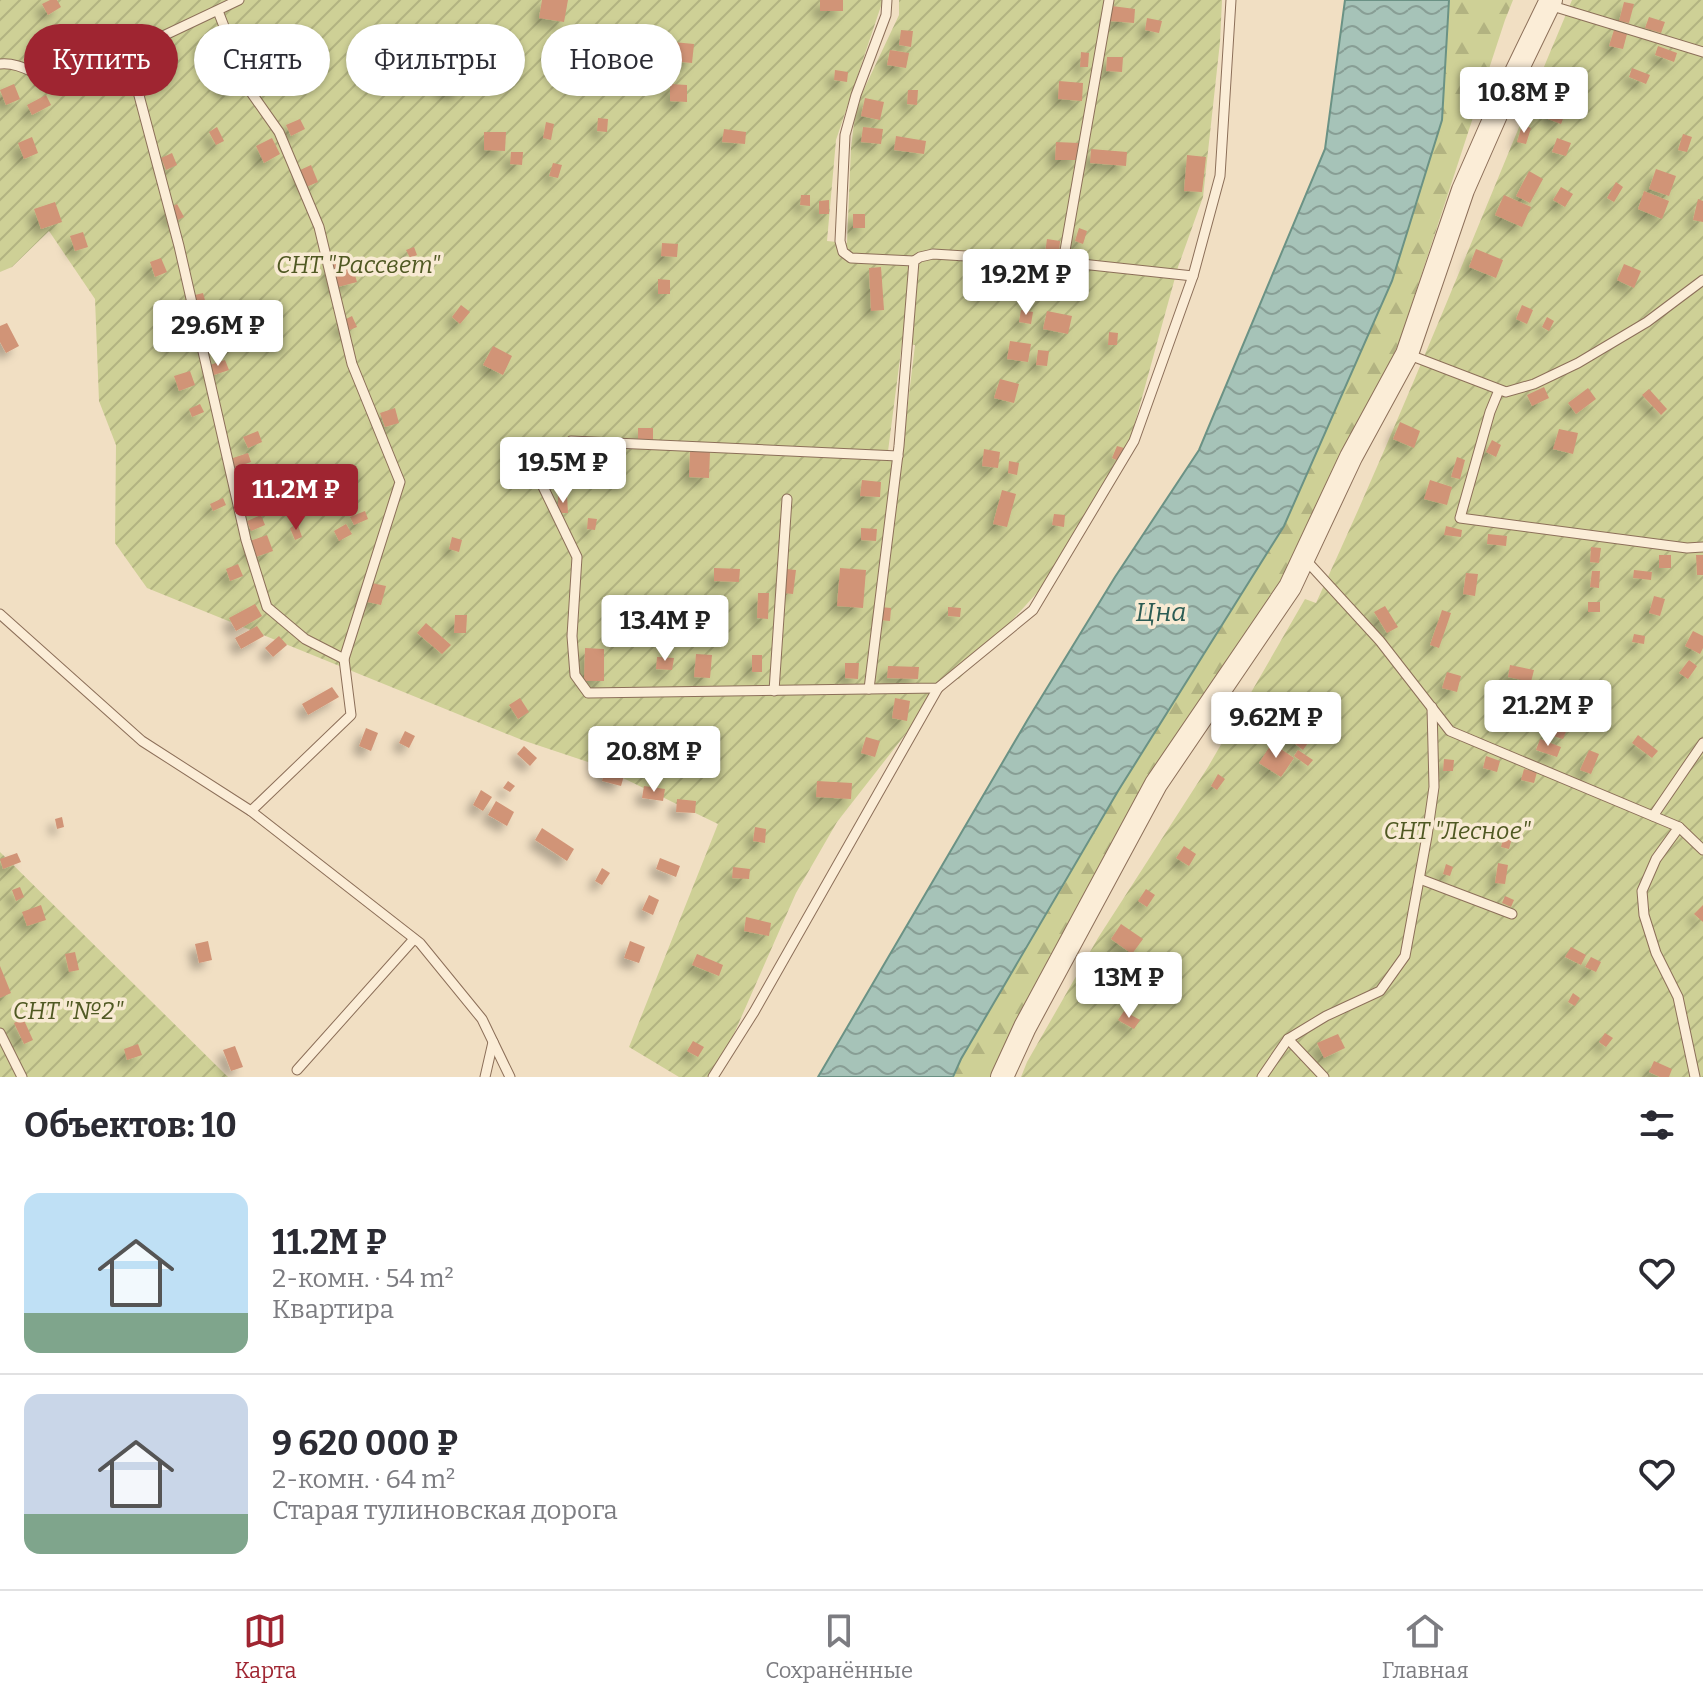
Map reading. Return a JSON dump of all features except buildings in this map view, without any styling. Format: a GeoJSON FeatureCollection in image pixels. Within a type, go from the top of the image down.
{"type":"FeatureCollection","features":[{"type":"Feature","properties":{"kind":"street"},"geometry":{"type":"LineString","coordinates":[[1002,1077],[1025,1027],[1156,784],[1290,587],[1351,457],[1407,354],[1463,190],[1550,2]]}},
{"type":"Feature","properties":{"kind":"lane"},"geometry":{"type":"LineString","coordinates":[[178,30],[239,0]]}},
{"type":"Feature","properties":{"kind":"lane"},"geometry":{"type":"LineString","coordinates":[[887,0],[886,15],[856,95],[845,135],[840,241],[843,252],[851,258],[914,261],[933,254],[1063,262],[1193,276]]}},
{"type":"Feature","properties":{"kind":"lane"},"geometry":{"type":"LineString","coordinates":[[1063,262],[1109,0]]}},
{"type":"Feature","properties":{"kind":"lane"},"geometry":{"type":"LineString","coordinates":[[713,1077],[754,1012],[938,688],[1033,610],[1134,441],[1193,276],[1220,176],[1231,0]]}},
{"type":"Feature","properties":{"kind":"lane"},"geometry":{"type":"LineString","coordinates":[[1550,2],[1703,52]]}},
{"type":"Feature","properties":{"kind":"lane"},"geometry":{"type":"LineString","coordinates":[[218,11],[248,88],[279,132],[319,227],[352,364],[400,482],[344,659],[351,715],[251,811]]}},
{"type":"Feature","properties":{"kind":"lane"},"geometry":{"type":"LineString","coordinates":[[0,64],[24,68]]}},
{"type":"Feature","properties":{"kind":"lane"},"geometry":{"type":"LineString","coordinates":[[139,96],[179,246],[246,540],[267,607],[305,639],[344,659]]}},
{"type":"Feature","properties":{"kind":"lane"},"geometry":{"type":"LineString","coordinates":[[869,689],[898,456],[914,261]]}},
{"type":"Feature","properties":{"kind":"lane"},"geometry":{"type":"LineString","coordinates":[[1407,354],[1506,392],[1534,384],[1578,363],[1647,322],[1703,280]]}},
{"type":"Feature","properties":{"kind":"lane"},"geometry":{"type":"LineString","coordinates":[[1499,390],[1460,518],[1687,548],[1703,547]]}},
{"type":"Feature","properties":{"kind":"lane"},"geometry":{"type":"LineString","coordinates":[[571,441],[898,456]]}},
{"type":"Feature","properties":{"kind":"lane"},"geometry":{"type":"LineString","coordinates":[[533,466],[577,557],[572,636],[575,675],[588,693],[938,688]]}},
{"type":"Feature","properties":{"kind":"lane"},"geometry":{"type":"LineString","coordinates":[[774,691],[787,499]]}},
{"type":"Feature","properties":{"kind":"lane"},"geometry":{"type":"LineString","coordinates":[[1304,557],[1380,641],[1450,731],[1679,827],[1703,850]]}},
{"type":"Feature","properties":{"kind":"lane"},"geometry":{"type":"LineString","coordinates":[[0,614],[142,741],[251,811],[420,943],[482,1019],[510,1077]]}},
{"type":"Feature","properties":{"kind":"lane"},"geometry":{"type":"LineString","coordinates":[[1262,1077],[1288,1039],[1326,1016],[1380,991],[1405,956],[1434,787],[1432,707]]}},
{"type":"Feature","properties":{"kind":"lane"},"geometry":{"type":"LineString","coordinates":[[1653,816],[1703,743]]}},
{"type":"Feature","properties":{"kind":"lane"},"geometry":{"type":"LineString","coordinates":[[1679,827],[1656,859],[1642,891],[1644,915],[1656,953],[1678,997],[1695,1077]]}},
{"type":"Feature","properties":{"kind":"lane"},"geometry":{"type":"LineString","coordinates":[[1420,879],[1512,914]]}},
{"type":"Feature","properties":{"kind":"lane"},"geometry":{"type":"LineString","coordinates":[[297,1070],[414,939]]}},
{"type":"Feature","properties":{"kind":"lane"},"geometry":{"type":"LineString","coordinates":[[0,1033],[22,1077]]}},
{"type":"Feature","properties":{"kind":"lane"},"geometry":{"type":"LineString","coordinates":[[1288,1039],[1324,1077]]}},
{"type":"Feature","properties":{"kind":"lane"},"geometry":{"type":"LineString","coordinates":[[485,1077],[493,1042]]}},
{"type":"Feature","properties":{"kind":"lane"},"geometry":{"type":"LineString","coordinates":[[1688,1047],[1703,1060]]}},
{"type":"Feature","properties":{"kind":"green space","name":"СНТ \"Рассвет\""},"geometry":{"type":"Polygon","coordinates":[[[0,0],[883,0],[836,140],[827,241],[847,243],[856,106],[899,15],[899,0],[1222,0],[1203,197],[1178,267],[1125,459],[1045,584],[959,679],[946,679],[837,822],[796,893],[725,1054],[707,1077],[679,1077],[629,1047],[718,824],[594,764],[522,740],[147,588],[115,543],[116,445],[99,401],[95,299],[49,231],[12,267],[0,272],[0,0]],[[902,343],[887,459],[901,461],[915,345],[902,343]]]}},
{"type":"Feature","properties":{"kind":"green space"},"geometry":{"type":"Polygon","coordinates":[[[1449,0],[1513,0],[1400,340],[1314,532],[993,1077],[954,1077],[961,1059],[1118,791],[1284,526],[1442,120],[1449,0]]]}},
{"type":"Feature","properties":{"kind":"green space","name":"СНТ \"Лесное\""},"geometry":{"type":"Polygon","coordinates":[[[1572,0],[1703,0],[1703,1077],[1021,1077],[1098,938],[1208,767],[1305,599],[1316,603],[1415,378],[1572,0]]]}},
{"type":"Feature","properties":{"kind":"green space","name":"СНТ \"№2\""},"geometry":{"type":"Polygon","coordinates":[[[0,852],[228,1077],[0,1077],[0,852]]]}},
{"type":"Feature","properties":{"kind":"water","name":"Цна"},"geometry":{"type":"Polygon","coordinates":[[[1345,0],[1449,0],[1442,120],[1392,281],[1284,526],[1118,791],[953,1077],[818,1077],[1028,719],[1115,577],[1199,450],[1325,149],[1345,0]]]}}]}
